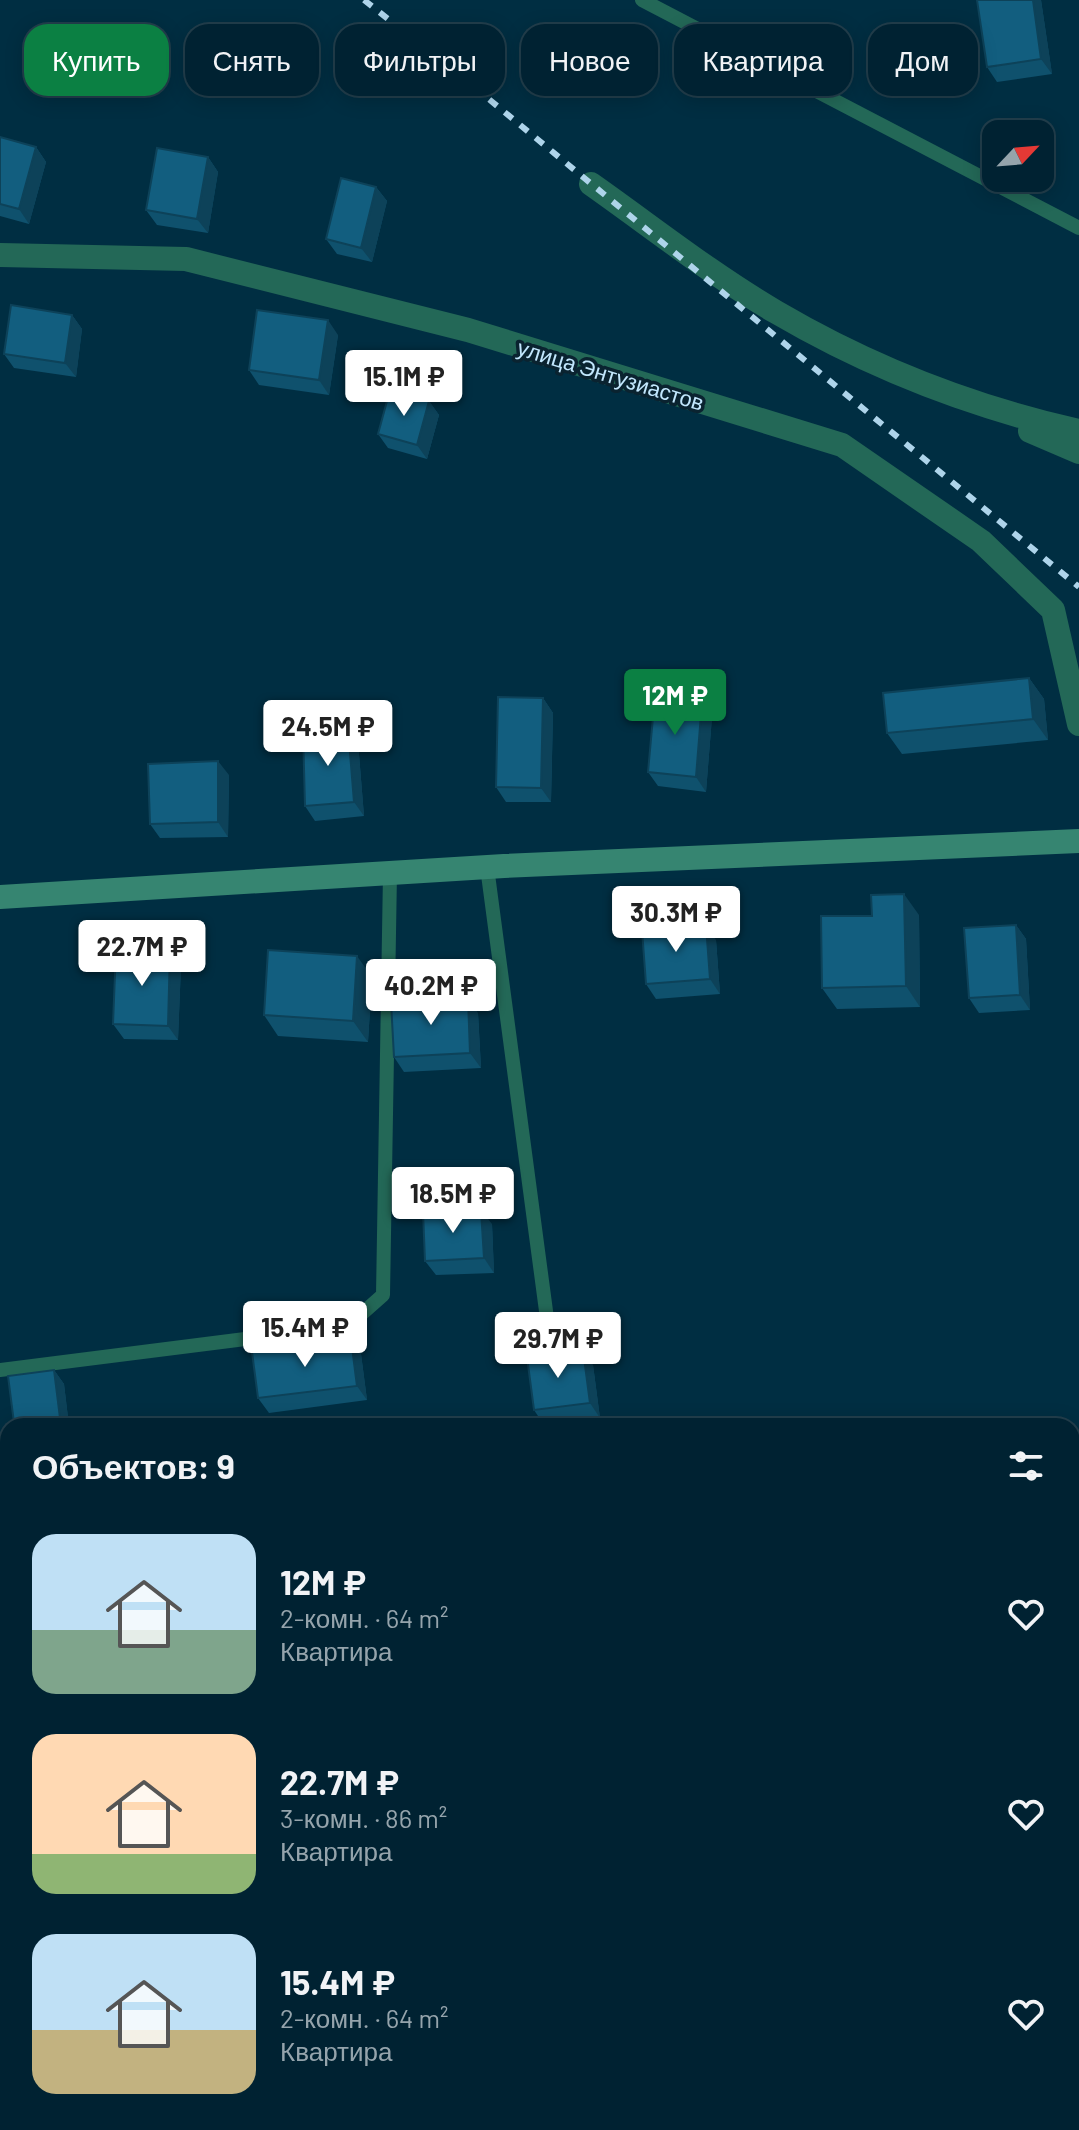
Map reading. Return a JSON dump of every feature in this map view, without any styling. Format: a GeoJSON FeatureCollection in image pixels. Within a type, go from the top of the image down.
{"type":"FeatureCollection","features":[{"type":"Feature","properties":{"kind":"street"},"geometry":{"type":"LineString","coordinates":[[591,184],[772,310],[815,334],[902,376],[1079,452]]}},
{"type":"Feature","properties":{"kind":"street","name":"улица Энтузиастов"},"geometry":{"type":"LineString","coordinates":[[0,255],[186,259],[468,330],[842,445],[981,541],[1053,610],[1079,724]]}},
{"type":"Feature","properties":{"kind":"street"},"geometry":{"type":"LineString","coordinates":[[902,376],[1004,412],[1079,431]]}},
{"type":"Feature","properties":{"kind":"street"},"geometry":{"type":"LineString","coordinates":[[0,897],[487,867],[1079,841]]}},
{"type":"Feature","properties":{"kind":"lane"},"geometry":{"type":"LineString","coordinates":[[642,0],[1079,228]]}},
{"type":"Feature","properties":{"kind":"lane"},"geometry":{"type":"LineString","coordinates":[[487,867],[548,1326]]}},
{"type":"Feature","properties":{"kind":"lane"},"geometry":{"type":"LineString","coordinates":[[0,1370],[348,1326],[383,1295],[390,873]]}},
{"type":"Feature","properties":{"kind":"building"},"geometry":{"type":"Polygon","coordinates":[[[977,0],[1033,0],[1041,59],[987,67],[977,0]]]}},
{"type":"Feature","properties":{"kind":"building"},"geometry":{"type":"Polygon","coordinates":[[[0,137],[36,147],[19,209],[0,204],[0,137]]]}},
{"type":"Feature","properties":{"kind":"building"},"geometry":{"type":"Polygon","coordinates":[[[157,148],[208,157],[197,219],[146,210],[157,148]]]}},
{"type":"Feature","properties":{"kind":"building"},"geometry":{"type":"Polygon","coordinates":[[[341,178],[376,187],[361,248],[326,239],[341,178]]]}},
{"type":"Feature","properties":{"kind":"building"},"geometry":{"type":"Polygon","coordinates":[[[11,305],[72,315],[65,363],[4,354],[11,305]]]}},
{"type":"Feature","properties":{"kind":"building"},"geometry":{"type":"Polygon","coordinates":[[[257,310],[328,320],[319,380],[249,370],[257,310]]]}},
{"type":"Feature","properties":{"kind":"building"},"geometry":{"type":"Polygon","coordinates":[[[390,390],[429,401],[417,445],[378,434],[390,390]]]}},
{"type":"Feature","properties":{"kind":"building"},"geometry":{"type":"Polygon","coordinates":[[[1029,678],[1033,719],[887,733],[883,693],[1029,678]]]}},
{"type":"Feature","properties":{"kind":"building"},"geometry":{"type":"Polygon","coordinates":[[[655,695],[702,702],[696,777],[648,772],[655,695]]]}},
{"type":"Feature","properties":{"kind":"building"},"geometry":{"type":"Polygon","coordinates":[[[498,697],[543,698],[541,788],[496,787],[498,697]]]}},
{"type":"Feature","properties":{"kind":"building"},"geometry":{"type":"Polygon","coordinates":[[[348,728],[354,802],[305,806],[303,732],[348,728]]]}},
{"type":"Feature","properties":{"kind":"building"},"geometry":{"type":"Polygon","coordinates":[[[218,761],[218,822],[150,824],[148,764],[218,761]]]}},
{"type":"Feature","properties":{"kind":"building"},"geometry":{"type":"Polygon","coordinates":[[[904,894],[906,986],[822,988],[821,916],[872,916],[871,895],[904,894]]]}},
{"type":"Feature","properties":{"kind":"building"},"geometry":{"type":"Polygon","coordinates":[[[706,925],[710,979],[646,984],[642,930],[706,925]]]}},
{"type":"Feature","properties":{"kind":"building"},"geometry":{"type":"Polygon","coordinates":[[[1016,925],[1020,995],[969,998],[964,928],[1016,925]]]}},
{"type":"Feature","properties":{"kind":"building"},"geometry":{"type":"Polygon","coordinates":[[[116,949],[170,951],[168,1026],[113,1024],[116,949]]]}},
{"type":"Feature","properties":{"kind":"building"},"geometry":{"type":"Polygon","coordinates":[[[268,950],[357,956],[353,1021],[264,1015],[268,950]]]}},
{"type":"Feature","properties":{"kind":"building"},"geometry":{"type":"Polygon","coordinates":[[[468,998],[470,1053],[394,1057],[391,1002],[468,998]]]}},
{"type":"Feature","properties":{"kind":"building"},"geometry":{"type":"Polygon","coordinates":[[[481,1210],[484,1258],[425,1261],[423,1212],[481,1210]]]}},
{"type":"Feature","properties":{"kind":"building"},"geometry":{"type":"Polygon","coordinates":[[[351,1339],[357,1386],[258,1398],[252,1352],[351,1339]]]}},
{"type":"Feature","properties":{"kind":"building"},"geometry":{"type":"Polygon","coordinates":[[[583,1350],[590,1403],[534,1410],[527,1357],[583,1350]]]}},
{"type":"Feature","properties":{"kind":"building"},"geometry":{"type":"Polygon","coordinates":[[[54,1370],[60,1418],[13,1418],[8,1376],[54,1370]]]}},
{"type":"Feature","properties":{"kind":"railway"},"geometry":{"type":"LineString","coordinates":[[364,0],[473,86],[1079,587]]}}]}
